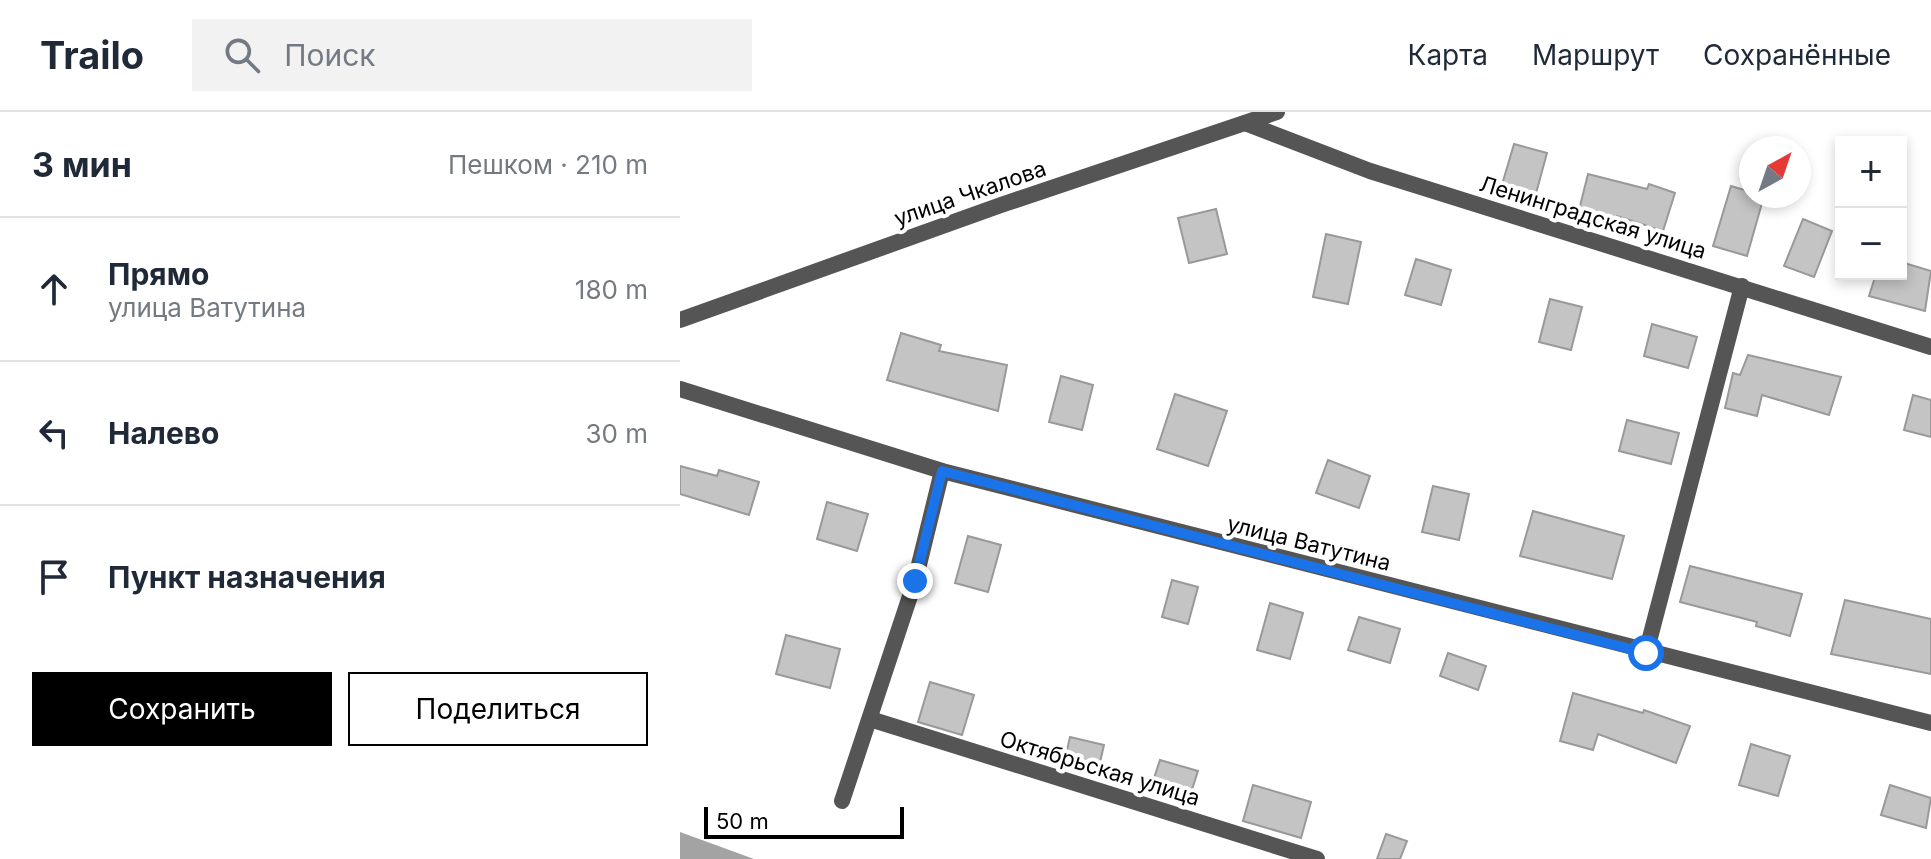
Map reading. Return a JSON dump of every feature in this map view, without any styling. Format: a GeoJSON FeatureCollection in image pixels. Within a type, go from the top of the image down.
{"type":"FeatureCollection","features":[{"type":"Feature","properties":{"kind":"street","name":"улица Чкалова"},"geometry":{"type":"LineString","coordinates":[[680,320],[1277,112]]}},
{"type":"Feature","properties":{"kind":"street","name":"Ленинградская улица"},"geometry":{"type":"LineString","coordinates":[[1245,123],[1281,140],[1398,180],[1931,347]]}},
{"type":"Feature","properties":{"kind":"street"},"geometry":{"type":"LineString","coordinates":[[1646,653],[1742,286]]}},
{"type":"Feature","properties":{"kind":"street","name":"улица Ватутина"},"geometry":{"type":"LineString","coordinates":[[680,389],[942,471],[1646,653],[1931,723]]}},
{"type":"Feature","properties":{"kind":"street"},"geometry":{"type":"LineString","coordinates":[[842,801],[915,581],[942,471]]}},
{"type":"Feature","properties":{"kind":"street","name":"Октябрьская улица"},"geometry":{"type":"LineString","coordinates":[[870,719],[1317,859]]}},
{"type":"Feature","properties":{"kind":"shaded area"},"geometry":{"type":"Polygon","coordinates":[[[680,832],[754,859],[680,859],[680,832]]]}},
{"type":"Feature","properties":{"kind":"building"},"geometry":{"type":"Polygon","coordinates":[[[1514,144],[1547,153],[1535,197],[1501,188],[1514,144]]]}},
{"type":"Feature","properties":{"kind":"building"},"geometry":{"type":"Polygon","coordinates":[[[1588,174],[1647,189],[1649,184],[1675,193],[1663,231],[1617,216],[1616,220],[1579,210],[1588,174]]]}},
{"type":"Feature","properties":{"kind":"building"},"geometry":{"type":"Polygon","coordinates":[[[1731,186],[1739,188],[1739,208],[1761,208],[1747,256],[1713,246],[1731,186]]]}},
{"type":"Feature","properties":{"kind":"building"},"geometry":{"type":"Polygon","coordinates":[[[1216,209],[1227,254],[1189,263],[1178,218],[1216,209]]]}},
{"type":"Feature","properties":{"kind":"building"},"geometry":{"type":"Polygon","coordinates":[[[1803,219],[1832,231],[1814,277],[1784,266],[1803,219]]]}},
{"type":"Feature","properties":{"kind":"building"},"geometry":{"type":"Polygon","coordinates":[[[1326,234],[1361,242],[1348,304],[1313,297],[1326,234]]]}},
{"type":"Feature","properties":{"kind":"building"},"geometry":{"type":"Polygon","coordinates":[[[1416,259],[1451,270],[1441,305],[1405,295],[1416,259]]]}},
{"type":"Feature","properties":{"kind":"building"},"geometry":{"type":"Polygon","coordinates":[[[1907,264],[1931,271],[1925,311],[1869,296],[1874,280],[1907,280],[1907,264]]]}},
{"type":"Feature","properties":{"kind":"building"},"geometry":{"type":"Polygon","coordinates":[[[1550,299],[1582,307],[1571,350],[1539,342],[1550,299]]]}},
{"type":"Feature","properties":{"kind":"building"},"geometry":{"type":"Polygon","coordinates":[[[1652,324],[1697,337],[1688,368],[1644,356],[1652,324]]]}},
{"type":"Feature","properties":{"kind":"building"},"geometry":{"type":"Polygon","coordinates":[[[901,333],[941,345],[939,351],[1007,365],[998,411],[887,380],[901,333]]]}},
{"type":"Feature","properties":{"kind":"building"},"geometry":{"type":"Polygon","coordinates":[[[1748,355],[1841,377],[1829,415],[1762,395],[1757,416],[1725,408],[1733,373],[1740,375],[1748,355]]]}},
{"type":"Feature","properties":{"kind":"building"},"geometry":{"type":"Polygon","coordinates":[[[1061,376],[1093,385],[1082,430],[1049,422],[1061,376]]]}},
{"type":"Feature","properties":{"kind":"building"},"geometry":{"type":"Polygon","coordinates":[[[1175,394],[1227,411],[1208,466],[1157,449],[1175,394]]]}},
{"type":"Feature","properties":{"kind":"building"},"geometry":{"type":"Polygon","coordinates":[[[1913,395],[1931,400],[1931,437],[1904,430],[1913,395]]]}},
{"type":"Feature","properties":{"kind":"building"},"geometry":{"type":"Polygon","coordinates":[[[1627,420],[1679,433],[1671,464],[1619,451],[1627,420]]]}},
{"type":"Feature","properties":{"kind":"building"},"geometry":{"type":"Polygon","coordinates":[[[1328,460],[1370,476],[1359,508],[1316,493],[1328,460]]]}},
{"type":"Feature","properties":{"kind":"building"},"geometry":{"type":"Polygon","coordinates":[[[680,466],[717,476],[719,470],[759,482],[749,515],[680,494],[680,466]]]}},
{"type":"Feature","properties":{"kind":"building"},"geometry":{"type":"Polygon","coordinates":[[[1433,486],[1469,494],[1459,540],[1422,532],[1433,486]]]}},
{"type":"Feature","properties":{"kind":"building"},"geometry":{"type":"Polygon","coordinates":[[[827,502],[868,514],[857,551],[817,539],[827,502]]]}},
{"type":"Feature","properties":{"kind":"building"},"geometry":{"type":"Polygon","coordinates":[[[1533,511],[1624,536],[1612,579],[1520,556],[1533,511]]]}},
{"type":"Feature","properties":{"kind":"building"},"geometry":{"type":"Polygon","coordinates":[[[968,536],[1001,545],[988,592],[955,583],[968,536]]]}},
{"type":"Feature","properties":{"kind":"building"},"geometry":{"type":"Polygon","coordinates":[[[1690,566],[1802,594],[1790,636],[1756,626],[1757,622],[1680,602],[1690,566]]]}},
{"type":"Feature","properties":{"kind":"building"},"geometry":{"type":"Polygon","coordinates":[[[1172,580],[1198,587],[1188,624],[1162,617],[1172,580]]]}},
{"type":"Feature","properties":{"kind":"building"},"geometry":{"type":"Polygon","coordinates":[[[1845,600],[1931,619],[1931,674],[1831,654],[1845,600]]]}},
{"type":"Feature","properties":{"kind":"building"},"geometry":{"type":"Polygon","coordinates":[[[1270,603],[1303,613],[1290,659],[1257,650],[1270,603]]]}},
{"type":"Feature","properties":{"kind":"building"},"geometry":{"type":"Polygon","coordinates":[[[1359,617],[1400,629],[1390,663],[1348,650],[1359,617]]]}},
{"type":"Feature","properties":{"kind":"building"},"geometry":{"type":"Polygon","coordinates":[[[786,635],[840,649],[830,688],[776,674],[786,635]]]}},
{"type":"Feature","properties":{"kind":"building"},"geometry":{"type":"Polygon","coordinates":[[[1448,653],[1486,666],[1478,690],[1440,676],[1448,653]]]}},
{"type":"Feature","properties":{"kind":"building"},"geometry":{"type":"Polygon","coordinates":[[[930,682],[974,695],[962,735],[918,722],[930,682]]]}},
{"type":"Feature","properties":{"kind":"building"},"geometry":{"type":"Polygon","coordinates":[[[1573,693],[1643,713],[1644,710],[1690,726],[1676,763],[1598,734],[1593,750],[1560,741],[1573,693]]]}},
{"type":"Feature","properties":{"kind":"building"},"geometry":{"type":"Polygon","coordinates":[[[1070,737],[1104,745],[1098,771],[1064,763],[1070,737]]]}},
{"type":"Feature","properties":{"kind":"building"},"geometry":{"type":"Polygon","coordinates":[[[1751,744],[1790,756],[1778,796],[1739,785],[1751,744]]]}},
{"type":"Feature","properties":{"kind":"building"},"geometry":{"type":"Polygon","coordinates":[[[1160,760],[1198,771],[1187,805],[1149,793],[1160,760]]]}},
{"type":"Feature","properties":{"kind":"building"},"geometry":{"type":"Polygon","coordinates":[[[1253,785],[1311,802],[1301,838],[1243,821],[1253,785]]]}},
{"type":"Feature","properties":{"kind":"building"},"geometry":{"type":"Polygon","coordinates":[[[1890,785],[1931,798],[1926,828],[1881,815],[1890,785]]]}},
{"type":"Feature","properties":{"kind":"building"},"geometry":{"type":"Polygon","coordinates":[[[1386,834],[1407,841],[1400,859],[1377,859],[1386,834]]]}},
{"type":"Feature","properties":{"kind":"route"},"geometry":{"type":"LineString","coordinates":[[915,581],[942,471],[1646,653]]}}]}
